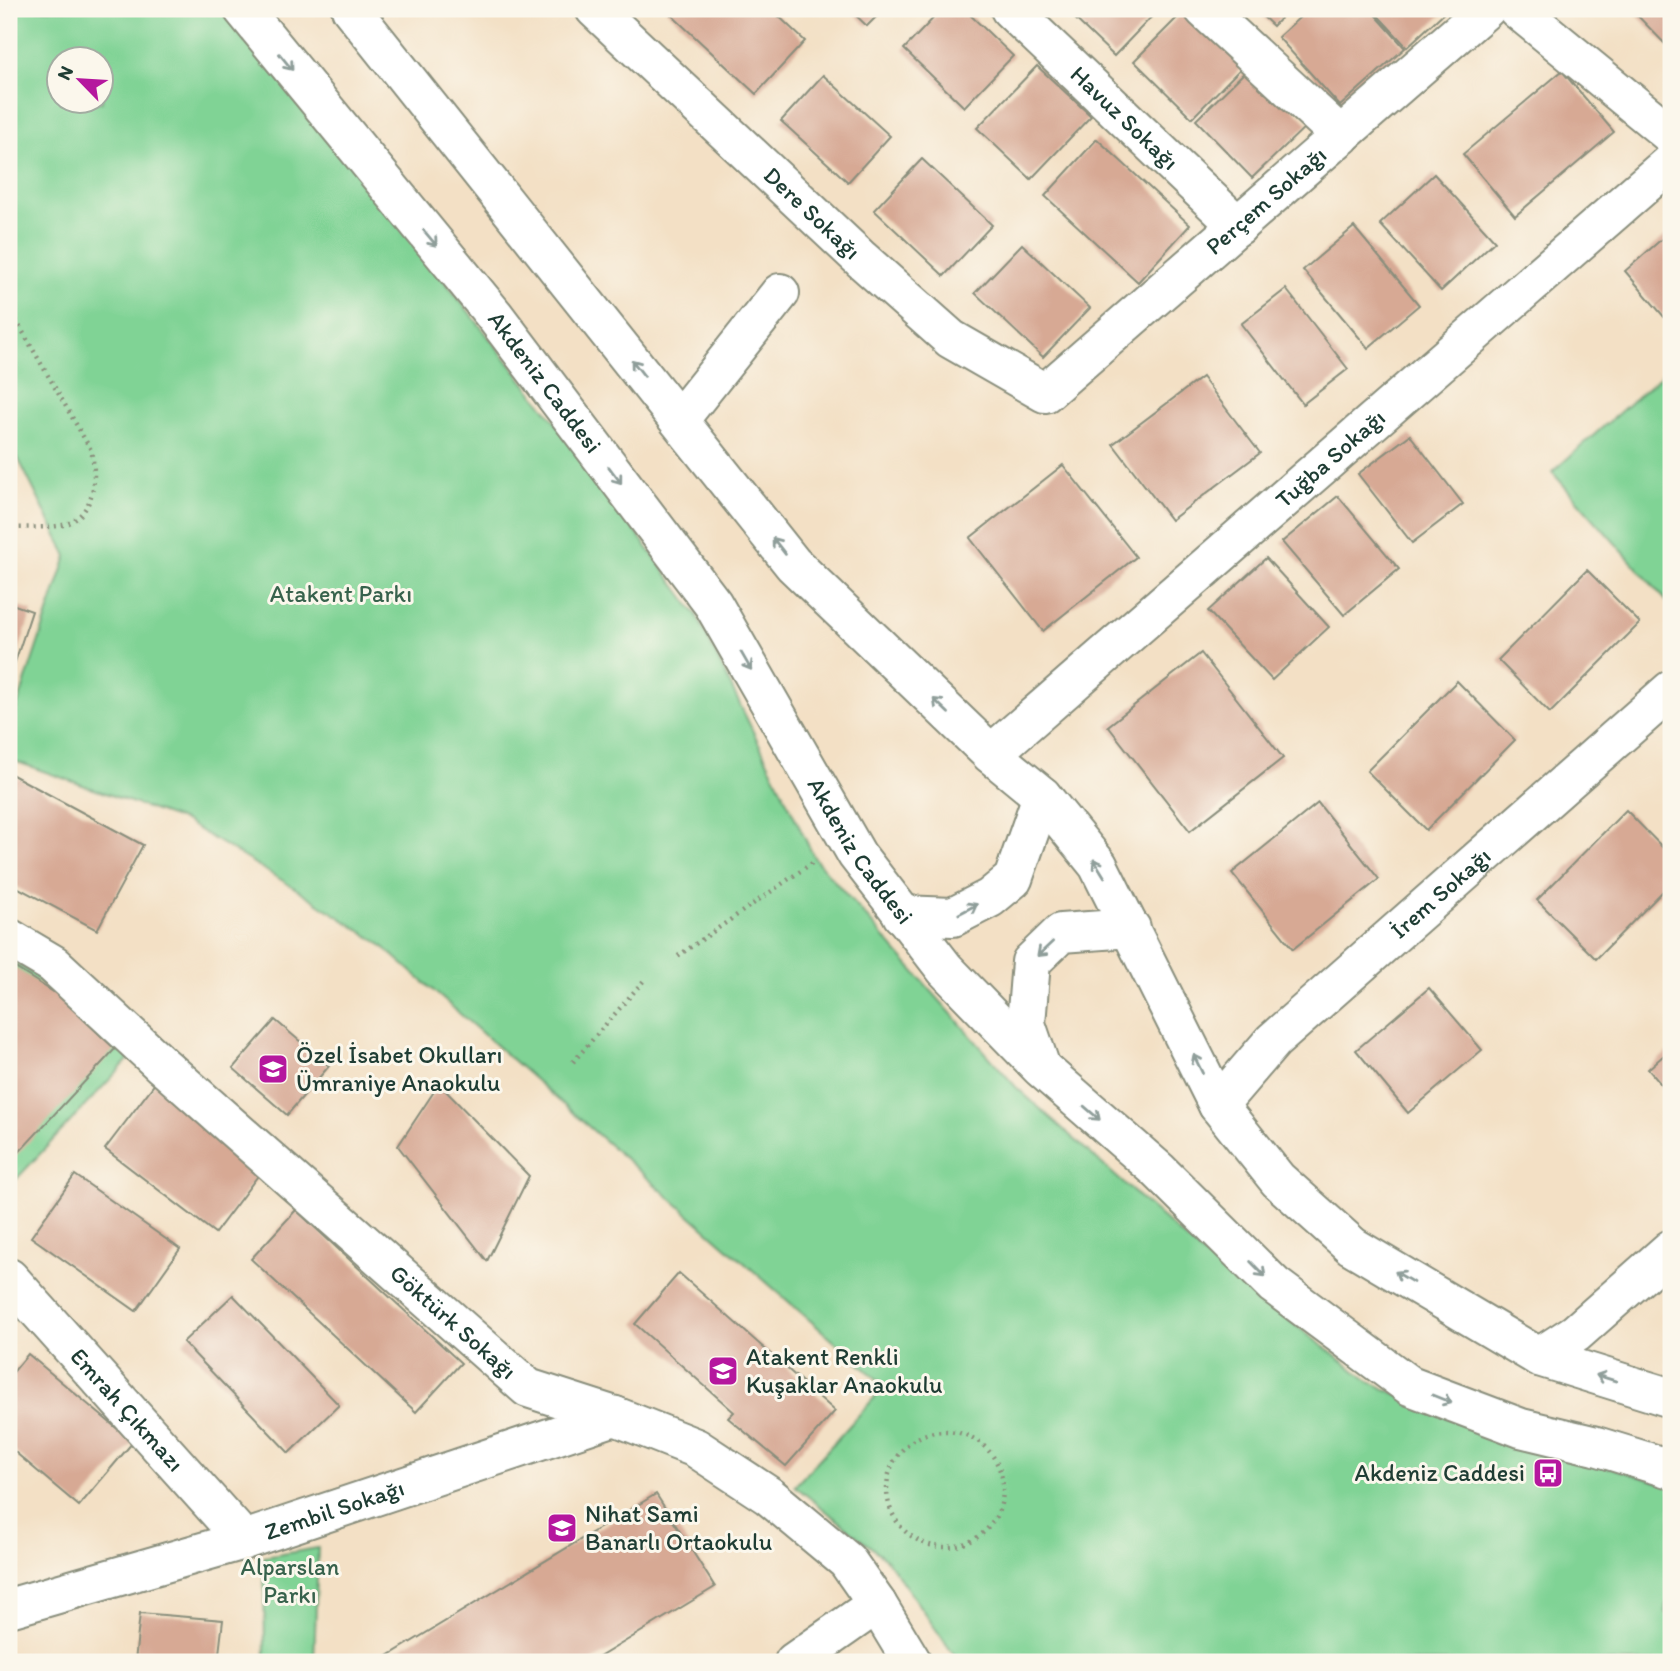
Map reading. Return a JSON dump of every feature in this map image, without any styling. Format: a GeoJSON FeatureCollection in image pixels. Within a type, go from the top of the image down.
{"type":"FeatureCollection","features":[{"type":"Feature","properties":{"kind":"street","name":"Akdeniz Caddesi"},"geometry":{"type":"LineString","coordinates":[[243,9],[494,315],[713,604],[857,855],[902,915],[945,969],[1041,1068],[1158,1170],[1274,1285],[1410,1386],[1521,1428],[1596,1446],[1671,1469]]}},
{"type":"Feature","properties":{"kind":"street"},"geometry":{"type":"LineString","coordinates":[[351,9],[793,564],[991,754],[1042,796],[1098,865],[1218,1105],[1278,1180],[1352,1246],[1538,1357],[1671,1398]]}},
{"type":"Feature","properties":{"kind":"street","name":"Dere Sokağı"},"geometry":{"type":"LineString","coordinates":[[595,9],[860,259],[951,339],[1045,393]]}},
{"type":"Feature","properties":{"kind":"street","name":"Havuz Sokağı"},"geometry":{"type":"LineString","coordinates":[[1010,9],[1238,226]]}},
{"type":"Feature","properties":{"kind":"street"},"geometry":{"type":"LineString","coordinates":[[1204,9],[1341,136]]}},
{"type":"Feature","properties":{"kind":"street","name":"Perçem Sokağı"},"geometry":{"type":"LineString","coordinates":[[1045,393],[1486,9]]}},
{"type":"Feature","properties":{"kind":"street"},"geometry":{"type":"LineString","coordinates":[[1517,9],[1671,135]]}},
{"type":"Feature","properties":{"kind":"street","name":"Tuğba Sokağı"},"geometry":{"type":"LineString","coordinates":[[991,754],[1671,162]]}},
{"type":"Feature","properties":{"kind":"street"},"geometry":{"type":"LineString","coordinates":[[679,420],[780,293]]}},
{"type":"Feature","properties":{"kind":"street","name":"İrem Sokağı"},"geometry":{"type":"LineString","coordinates":[[1218,1105],[1273,1041],[1671,690]]}},
{"type":"Feature","properties":{"kind":"street"},"geometry":{"type":"LineString","coordinates":[[902,915],[953,918],[990,898],[1013,879],[1042,796]]}},
{"type":"Feature","properties":{"kind":"street"},"geometry":{"type":"LineString","coordinates":[[1041,1068],[1026,1024],[1031,962],[1061,933],[1131,928]]}},
{"type":"Feature","properties":{"kind":"street","name":"Göktürk Sokağı"},"geometry":{"type":"LineString","coordinates":[[9,938],[53,964],[162,1065],[528,1388],[615,1416],[696,1448],[769,1496],[847,1561],[912,1662]]}},
{"type":"Feature","properties":{"kind":"street"},"geometry":{"type":"LineString","coordinates":[[1538,1357],[1576,1333],[1671,1249]]}},
{"type":"Feature","properties":{"kind":"street","name":"Emrah Çıkmazı"},"geometry":{"type":"LineString","coordinates":[[9,1278],[244,1540]]}},
{"type":"Feature","properties":{"kind":"street","name":"Zembil Sokağı"},"geometry":{"type":"LineString","coordinates":[[9,1608],[244,1540],[615,1416]]}},
{"type":"Feature","properties":{"kind":"street"},"geometry":{"type":"LineString","coordinates":[[794,1662],[877,1604]]}},
{"type":"Feature","properties":{"kind":"path"},"geometry":{"type":"LineString","coordinates":[[9,308],[91,450],[94,484],[90,499],[81,514],[68,524],[9,528]]}},
{"type":"Feature","properties":{"kind":"path"},"geometry":{"type":"LineString","coordinates":[[678,956],[848,839]]}},
{"type":"Feature","properties":{"kind":"path"},"geometry":{"type":"LineString","coordinates":[[573,1062],[646,978]]}},
{"type":"Feature","properties":{"kind":"path"},"geometry":{"type":"LineString","coordinates":[[946,1431],[964,1434],[993,1455],[1002,1473],[1003,1494],[998,1513],[987,1530],[971,1541],[951,1547],[931,1546],[913,1537],[899,1524],[890,1507],[887,1489],[890,1471],[898,1455],[911,1442],[928,1434],[946,1431]]}},
{"type":"Feature","properties":{"kind":"green space","name":"Atakent Parkı"},"geometry":{"type":"Polygon","coordinates":[[[9,9],[231,9],[550,415],[696,614],[815,859],[1016,1087],[1206,1257],[1370,1382],[1446,1417],[1671,1486],[1671,1593],[1665,1612],[1671,1619],[1671,1662],[959,1662],[887,1560],[795,1486],[885,1386],[379,943],[184,821],[9,759],[9,731],[67,556],[9,440],[9,9]]]}},
{"type":"Feature","properties":{"kind":"green space"},"geometry":{"type":"Polygon","coordinates":[[[1671,367],[1671,606],[1552,472],[1671,367]]]}},
{"type":"Feature","properties":{"kind":"green space"},"geometry":{"type":"Polygon","coordinates":[[[9,960],[58,988],[129,1059],[9,1187],[9,960]]]}},
{"type":"Feature","properties":{"kind":"green space","name":"Alparslan Parkı"},"geometry":{"type":"Polygon","coordinates":[[[318,1548],[314,1662],[265,1662],[264,1557],[318,1548]]]}},
{"type":"Feature","properties":{"kind":"building"},"geometry":{"type":"Polygon","coordinates":[[[665,9],[771,9],[805,41],[756,94],[665,9]]]}},
{"type":"Feature","properties":{"kind":"building"},"geometry":{"type":"Polygon","coordinates":[[[849,9],[884,9],[867,26],[849,9]]]}},
{"type":"Feature","properties":{"kind":"building"},"geometry":{"type":"Polygon","coordinates":[[[942,9],[964,9],[1013,56],[964,107],[904,49],[942,9]]]}},
{"type":"Feature","properties":{"kind":"building"},"geometry":{"type":"Polygon","coordinates":[[[1065,9],[1159,9],[1114,56],[1065,9]]]}},
{"type":"Feature","properties":{"kind":"building"},"geometry":{"type":"Polygon","coordinates":[[[1186,9],[1246,63],[1192,118],[1134,61],[1186,9]]]}},
{"type":"Feature","properties":{"kind":"building"},"geometry":{"type":"Polygon","coordinates":[[[1255,9],[1289,9],[1273,26],[1255,9]]]}},
{"type":"Feature","properties":{"kind":"building"},"geometry":{"type":"Polygon","coordinates":[[[1309,9],[1370,9],[1405,48],[1340,106],[1278,37],[1309,9]]]}},
{"type":"Feature","properties":{"kind":"building"},"geometry":{"type":"Polygon","coordinates":[[[1372,9],[1448,9],[1407,47],[1372,9]]]}},
{"type":"Feature","properties":{"kind":"building"},"geometry":{"type":"Polygon","coordinates":[[[1631,9],[1671,9],[1671,50],[1631,9]]]}},
{"type":"Feature","properties":{"kind":"building"},"geometry":{"type":"Polygon","coordinates":[[[1252,65],[1308,124],[1252,178],[1196,120],[1252,65]]]}},
{"type":"Feature","properties":{"kind":"building"},"geometry":{"type":"Polygon","coordinates":[[[1037,66],[1091,116],[1031,179],[977,128],[1037,66]]]}},
{"type":"Feature","properties":{"kind":"building"},"geometry":{"type":"Polygon","coordinates":[[[1562,71],[1614,132],[1515,216],[1463,154],[1562,71]]]}},
{"type":"Feature","properties":{"kind":"building"},"geometry":{"type":"Polygon","coordinates":[[[823,75],[890,136],[848,182],[781,121],[823,75]]]}},
{"type":"Feature","properties":{"kind":"building"},"geometry":{"type":"Polygon","coordinates":[[[1097,139],[1190,225],[1138,282],[1045,196],[1097,139]]]}},
{"type":"Feature","properties":{"kind":"building"},"geometry":{"type":"Polygon","coordinates":[[[922,159],[992,225],[944,276],[874,210],[922,159]]]}},
{"type":"Feature","properties":{"kind":"building"},"geometry":{"type":"Polygon","coordinates":[[[1434,174],[1495,241],[1441,291],[1380,224],[1434,174]]]}},
{"type":"Feature","properties":{"kind":"building"},"geometry":{"type":"Polygon","coordinates":[[[1354,227],[1419,305],[1368,348],[1303,270],[1354,227]]]}},
{"type":"Feature","properties":{"kind":"building"},"geometry":{"type":"Polygon","coordinates":[[[1671,231],[1671,325],[1625,271],[1671,231]]]}},
{"type":"Feature","properties":{"kind":"building"},"geometry":{"type":"Polygon","coordinates":[[[1022,244],[1090,308],[1043,357],[975,293],[1022,244]]]}},
{"type":"Feature","properties":{"kind":"building"},"geometry":{"type":"Polygon","coordinates":[[[1286,289],[1348,369],[1303,404],[1241,324],[1286,289]]]}},
{"type":"Feature","properties":{"kind":"building"},"geometry":{"type":"Polygon","coordinates":[[[1202,377],[1260,453],[1171,520],[1113,444],[1202,377]]]}},
{"type":"Feature","properties":{"kind":"building"},"geometry":{"type":"Polygon","coordinates":[[[1410,435],[1463,504],[1412,543],[1358,474],[1410,435]]]}},
{"type":"Feature","properties":{"kind":"building"},"geometry":{"type":"Polygon","coordinates":[[[1063,465],[1136,557],[1043,631],[970,538],[1063,465]]]}},
{"type":"Feature","properties":{"kind":"building"},"geometry":{"type":"Polygon","coordinates":[[[1338,496],[1399,569],[1344,615],[1282,542],[1338,496]]]}},
{"type":"Feature","properties":{"kind":"building"},"geometry":{"type":"Polygon","coordinates":[[[1266,558],[1329,627],[1272,680],[1208,611],[1266,558]]]}},
{"type":"Feature","properties":{"kind":"building"},"geometry":{"type":"Polygon","coordinates":[[[1587,570],[1640,623],[1550,713],[1498,660],[1587,570]]]}},
{"type":"Feature","properties":{"kind":"building"},"geometry":{"type":"Polygon","coordinates":[[[9,603],[32,611],[12,671],[9,670],[9,603]]]}},
{"type":"Feature","properties":{"kind":"building"},"geometry":{"type":"Polygon","coordinates":[[[1201,653],[1283,758],[1190,831],[1108,726],[1201,653]]]}},
{"type":"Feature","properties":{"kind":"building"},"geometry":{"type":"Polygon","coordinates":[[[1457,681],[1515,740],[1426,830],[1367,771],[1457,681]]]}},
{"type":"Feature","properties":{"kind":"building"},"geometry":{"type":"Polygon","coordinates":[[[9,773],[143,845],[97,930],[9,883],[9,773]]]}},
{"type":"Feature","properties":{"kind":"building"},"geometry":{"type":"Polygon","coordinates":[[[1318,803],[1379,879],[1293,949],[1232,873],[1318,803]]]}},
{"type":"Feature","properties":{"kind":"building"},"geometry":{"type":"Polygon","coordinates":[[[1626,810],[1671,856],[1671,883],[1596,959],[1537,900],[1626,810]]]}},
{"type":"Feature","properties":{"kind":"building"},"geometry":{"type":"Polygon","coordinates":[[[9,964],[58,995],[115,1049],[9,1163],[9,964]]]}},
{"type":"Feature","properties":{"kind":"building"},"geometry":{"type":"Polygon","coordinates":[[[1429,988],[1482,1050],[1408,1113],[1356,1050],[1429,988]]]}},
{"type":"Feature","properties":{"kind":"building"},"geometry":{"type":"Polygon","coordinates":[[[275,1020],[329,1066],[287,1115],[233,1068],[275,1020]]]}},
{"type":"Feature","properties":{"kind":"building"},"geometry":{"type":"Polygon","coordinates":[[[1671,1049],[1671,1096],[1648,1069],[1671,1049]]]}},
{"type":"Feature","properties":{"kind":"building"},"geometry":{"type":"Polygon","coordinates":[[[156,1082],[266,1165],[215,1233],[105,1149],[156,1082]]]}},
{"type":"Feature","properties":{"kind":"building"},"geometry":{"type":"Polygon","coordinates":[[[439,1084],[529,1176],[487,1261],[398,1146],[439,1084]]]}},
{"type":"Feature","properties":{"kind":"building"},"geometry":{"type":"Polygon","coordinates":[[[75,1175],[180,1249],[136,1311],[31,1237],[75,1175]]]}},
{"type":"Feature","properties":{"kind":"building"},"geometry":{"type":"Polygon","coordinates":[[[296,1210],[461,1363],[416,1412],[251,1259],[296,1210]]]}},
{"type":"Feature","properties":{"kind":"building"},"geometry":{"type":"Polygon","coordinates":[[[679,1273],[835,1411],[786,1466],[728,1418],[734,1412],[635,1324],[679,1273]]]}},
{"type":"Feature","properties":{"kind":"building"},"geometry":{"type":"Polygon","coordinates":[[[233,1295],[339,1405],[289,1453],[183,1342],[233,1295]]]}},
{"type":"Feature","properties":{"kind":"building"},"geometry":{"type":"Polygon","coordinates":[[[28,1354],[133,1442],[79,1506],[9,1447],[9,1377],[28,1354]]]}},
{"type":"Feature","properties":{"kind":"building"},"geometry":{"type":"Polygon","coordinates":[[[656,1494],[715,1587],[591,1662],[378,1662],[656,1494]]]}},
{"type":"Feature","properties":{"kind":"building"},"geometry":{"type":"Polygon","coordinates":[[[140,1613],[223,1620],[218,1662],[135,1662],[140,1613]]]}},
{"type":"Feature","properties":{"kind":"place","name":"Özel İsabet Okulları Ümraniye Anaokulu"},"geometry":{"type":"Point","coordinates":[273,1069]}},
{"type":"Feature","properties":{"kind":"place","name":"Atakent Renkli Kuşaklar Anaokulu"},"geometry":{"type":"Point","coordinates":[723,1371]}},
{"type":"Feature","properties":{"kind":"place","name":"Akdeniz Caddesi"},"geometry":{"type":"Point","coordinates":[1548,1473]}},
{"type":"Feature","properties":{"kind":"place","name":"Nihat Sami Banarlı Ortaokulu"},"geometry":{"type":"Point","coordinates":[562,1528]}}]}
